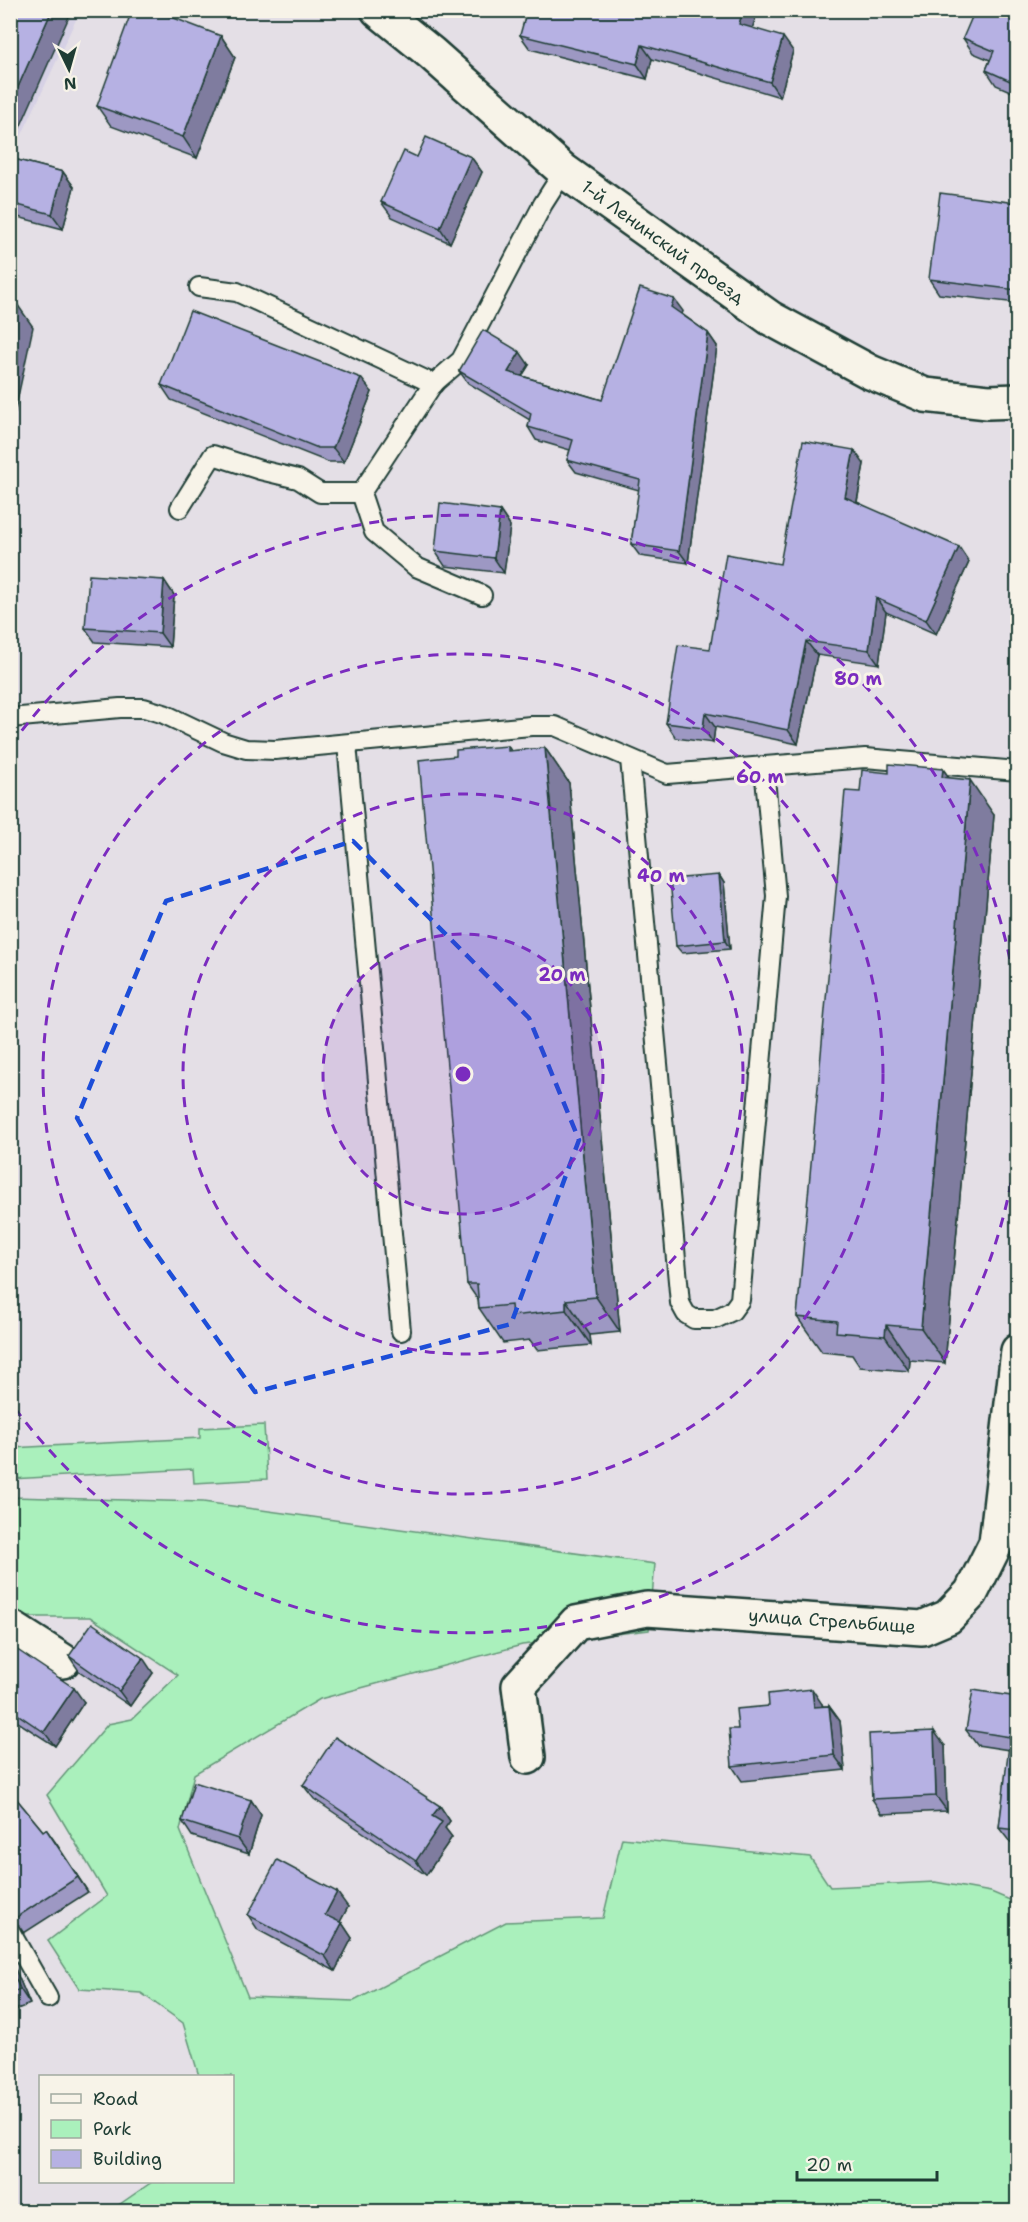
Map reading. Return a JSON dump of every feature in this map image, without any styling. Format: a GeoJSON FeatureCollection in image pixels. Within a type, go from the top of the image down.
{"type":"FeatureCollection","features":[{"type":"Feature","properties":{"kind":"street","name":"1-й Ленинский проезд"},"geometry":{"type":"LineString","coordinates":[[378,10],[431,53],[564,171],[770,318],[870,372],[925,395],[1003,401]]}},
{"type":"Feature","properties":{"kind":"street","name":"улица Стрельбище"},"geometry":{"type":"LineString","coordinates":[[528,1757],[519,1686],[576,1623],[647,1609],[922,1628],[948,1617],[971,1593],[996,1543],[1017,1351]]}},
{"type":"Feature","properties":{"kind":"street"},"geometry":{"type":"LineString","coordinates":[[10,1627],[63,1661]]}},
{"type":"Feature","properties":{"kind":"lane"},"geometry":{"type":"LineString","coordinates":[[361,493],[434,384],[461,360],[543,204],[564,171]]}},
{"type":"Feature","properties":{"kind":"lane"},"geometry":{"type":"LineString","coordinates":[[199,286],[237,292],[434,384]]}},
{"type":"Feature","properties":{"kind":"lane"},"geometry":{"type":"LineString","coordinates":[[180,508],[213,455],[261,470],[298,478],[320,493],[361,493]]}},
{"type":"Feature","properties":{"kind":"lane"},"geometry":{"type":"LineString","coordinates":[[361,493],[375,532],[416,567],[482,595]]}},
{"type":"Feature","properties":{"kind":"lane"},"geometry":{"type":"LineString","coordinates":[[10,718],[144,708],[164,714],[223,742],[246,749],[275,750],[531,726],[555,726],[667,774],[865,758],[1017,771]]}},
{"type":"Feature","properties":{"kind":"lane"},"geometry":{"type":"LineString","coordinates":[[347,744],[401,1331]]}},
{"type":"Feature","properties":{"kind":"lane"},"geometry":{"type":"LineString","coordinates":[[630,759],[680,1303],[686,1314],[694,1319],[715,1319],[732,1311],[740,1300],[776,896],[764,766]]}},
{"type":"Feature","properties":{"kind":"lane"},"geometry":{"type":"LineString","coordinates":[[10,1931],[48,1998]]}},
{"type":"Feature","properties":{"kind":"highlighted area"},"geometry":{"type":"Polygon","coordinates":[[[353,841],[529,1018],[579,1140],[511,1324],[255,1392],[142,1234],[77,1118],[166,901],[353,841]]]}},
{"type":"Feature","properties":{"kind":"shaded area"},"geometry":{"type":"Polygon","coordinates":[[[11,11],[80,11],[11,158],[11,11]]]}},
{"type":"Feature","properties":{"kind":"green space"},"geometry":{"type":"Polygon","coordinates":[[[264,1425],[267,1479],[194,1483],[193,1469],[11,1479],[11,1448],[200,1438],[200,1428],[264,1425]]]}},
{"type":"Feature","properties":{"kind":"green space"},"geometry":{"type":"Polygon","coordinates":[[[11,1497],[203,1502],[655,1564],[649,1630],[522,1645],[320,1699],[194,1774],[180,1830],[248,1997],[354,2001],[506,1922],[603,1918],[622,1838],[810,1857],[830,1887],[935,1882],[991,1892],[1017,1903],[1017,2211],[110,2211],[151,2183],[234,2183],[234,2075],[199,2075],[183,2023],[141,1993],[79,1989],[48,1941],[107,1896],[47,1795],[108,1724],[132,1719],[178,1675],[90,1617],[11,1617],[11,1497]]]}},
{"type":"Feature","properties":{"kind":"building"},"geometry":{"type":"Polygon","coordinates":[[[10,10],[52,10],[10,105],[10,10]]]}},
{"type":"Feature","properties":{"kind":"building"},"geometry":{"type":"Polygon","coordinates":[[[132,10],[153,10],[221,36],[183,137],[97,106],[132,10]]]}},
{"type":"Feature","properties":{"kind":"building"},"geometry":{"type":"Polygon","coordinates":[[[527,10],[660,10],[671,13],[672,10],[743,10],[739,24],[783,37],[770,82],[642,45],[637,64],[520,35],[527,10]]]}},
{"type":"Feature","properties":{"kind":"building"},"geometry":{"type":"Polygon","coordinates":[[[975,10],[1001,10],[1017,18],[1017,84],[986,70],[994,51],[963,38],[975,10]]]}},
{"type":"Feature","properties":{"kind":"building"},"geometry":{"type":"Polygon","coordinates":[[[426,137],[471,157],[440,228],[381,202],[404,151],[417,157],[426,137]]]}},
{"type":"Feature","properties":{"kind":"building"},"geometry":{"type":"Polygon","coordinates":[[[10,158],[63,172],[52,214],[10,203],[10,158]]]}},
{"type":"Feature","properties":{"kind":"building"},"geometry":{"type":"Polygon","coordinates":[[[940,193],[1017,203],[1017,290],[929,279],[940,193]]]}},
{"type":"Feature","properties":{"kind":"building"},"geometry":{"type":"Polygon","coordinates":[[[640,288],[674,299],[671,307],[708,333],[679,551],[631,544],[640,480],[567,460],[573,440],[528,427],[531,413],[459,371],[483,330],[520,352],[508,372],[602,400],[640,288]]]}},
{"type":"Feature","properties":{"kind":"building"},"geometry":{"type":"Polygon","coordinates":[[[10,302],[17,304],[10,333],[10,302]]]}},
{"type":"Feature","properties":{"kind":"building"},"geometry":{"type":"Polygon","coordinates":[[[190,311],[361,378],[333,448],[318,448],[161,385],[190,311]]]}},
{"type":"Feature","properties":{"kind":"building"},"geometry":{"type":"Polygon","coordinates":[[[803,441],[854,450],[845,497],[959,547],[926,620],[876,598],[869,650],[806,641],[788,730],[705,713],[703,728],[666,723],[678,645],[710,649],[726,554],[780,564],[803,441]]]}},
{"type":"Feature","properties":{"kind":"building"},"geometry":{"type":"Polygon","coordinates":[[[440,503],[500,511],[494,558],[435,551],[440,503]]]}},
{"type":"Feature","properties":{"kind":"building"},"geometry":{"type":"Polygon","coordinates":[[[89,575],[164,580],[160,633],[85,628],[89,575]]]}},
{"type":"Feature","properties":{"kind":"building"},"geometry":{"type":"Polygon","coordinates":[[[1017,603],[1017,634],[1013,634],[1017,603]]]}},
{"type":"Feature","properties":{"kind":"building"},"geometry":{"type":"Polygon","coordinates":[[[508,746],[508,751],[545,748],[596,1297],[566,1300],[566,1310],[512,1316],[511,1305],[479,1308],[477,1284],[467,1284],[419,760],[456,756],[456,750],[508,746]]]}},
{"type":"Feature","properties":{"kind":"building"},"geometry":{"type":"Polygon","coordinates":[[[889,764],[943,769],[942,777],[970,780],[921,1328],[886,1325],[885,1336],[836,1332],[837,1321],[797,1317],[845,791],[860,792],[862,770],[889,773],[889,764]]]}},
{"type":"Feature","properties":{"kind":"building"},"geometry":{"type":"Polygon","coordinates":[[[719,875],[725,941],[676,946],[670,879],[719,875]]]}},
{"type":"Feature","properties":{"kind":"building"},"geometry":{"type":"Polygon","coordinates":[[[92,1623],[143,1658],[119,1691],[69,1656],[92,1623]]]}},
{"type":"Feature","properties":{"kind":"building"},"geometry":{"type":"Polygon","coordinates":[[[10,1645],[74,1688],[44,1732],[10,1709],[10,1645]]]}},
{"type":"Feature","properties":{"kind":"building"},"geometry":{"type":"Polygon","coordinates":[[[812,1689],[814,1707],[829,1706],[834,1755],[732,1766],[729,1729],[738,1729],[736,1709],[769,1706],[768,1694],[812,1689]]]}},
{"type":"Feature","properties":{"kind":"building"},"geometry":{"type":"Polygon","coordinates":[[[973,1690],[1017,1697],[1017,1830],[999,1828],[1010,1737],[966,1730],[973,1690]]]}},
{"type":"Feature","properties":{"kind":"building"},"geometry":{"type":"Polygon","coordinates":[[[934,1731],[936,1796],[872,1799],[869,1734],[934,1731]]]}},
{"type":"Feature","properties":{"kind":"building"},"geometry":{"type":"Polygon","coordinates":[[[335,1737],[440,1806],[432,1816],[442,1822],[416,1861],[303,1785],[335,1737]]]}},
{"type":"Feature","properties":{"kind":"building"},"geometry":{"type":"Polygon","coordinates":[[[194,1782],[251,1800],[238,1839],[182,1821],[194,1782]]]}},
{"type":"Feature","properties":{"kind":"building"},"geometry":{"type":"Polygon","coordinates":[[[10,1791],[43,1831],[46,1829],[78,1877],[14,1919],[10,1914],[10,1791]]]}},
{"type":"Feature","properties":{"kind":"building"},"geometry":{"type":"Polygon","coordinates":[[[277,1860],[337,1892],[325,1915],[342,1923],[325,1956],[248,1915],[277,1860]]]}},
{"type":"Feature","properties":{"kind":"building"},"geometry":{"type":"Polygon","coordinates":[[[10,1967],[20,1989],[10,1994],[10,1967]]]}}]}
